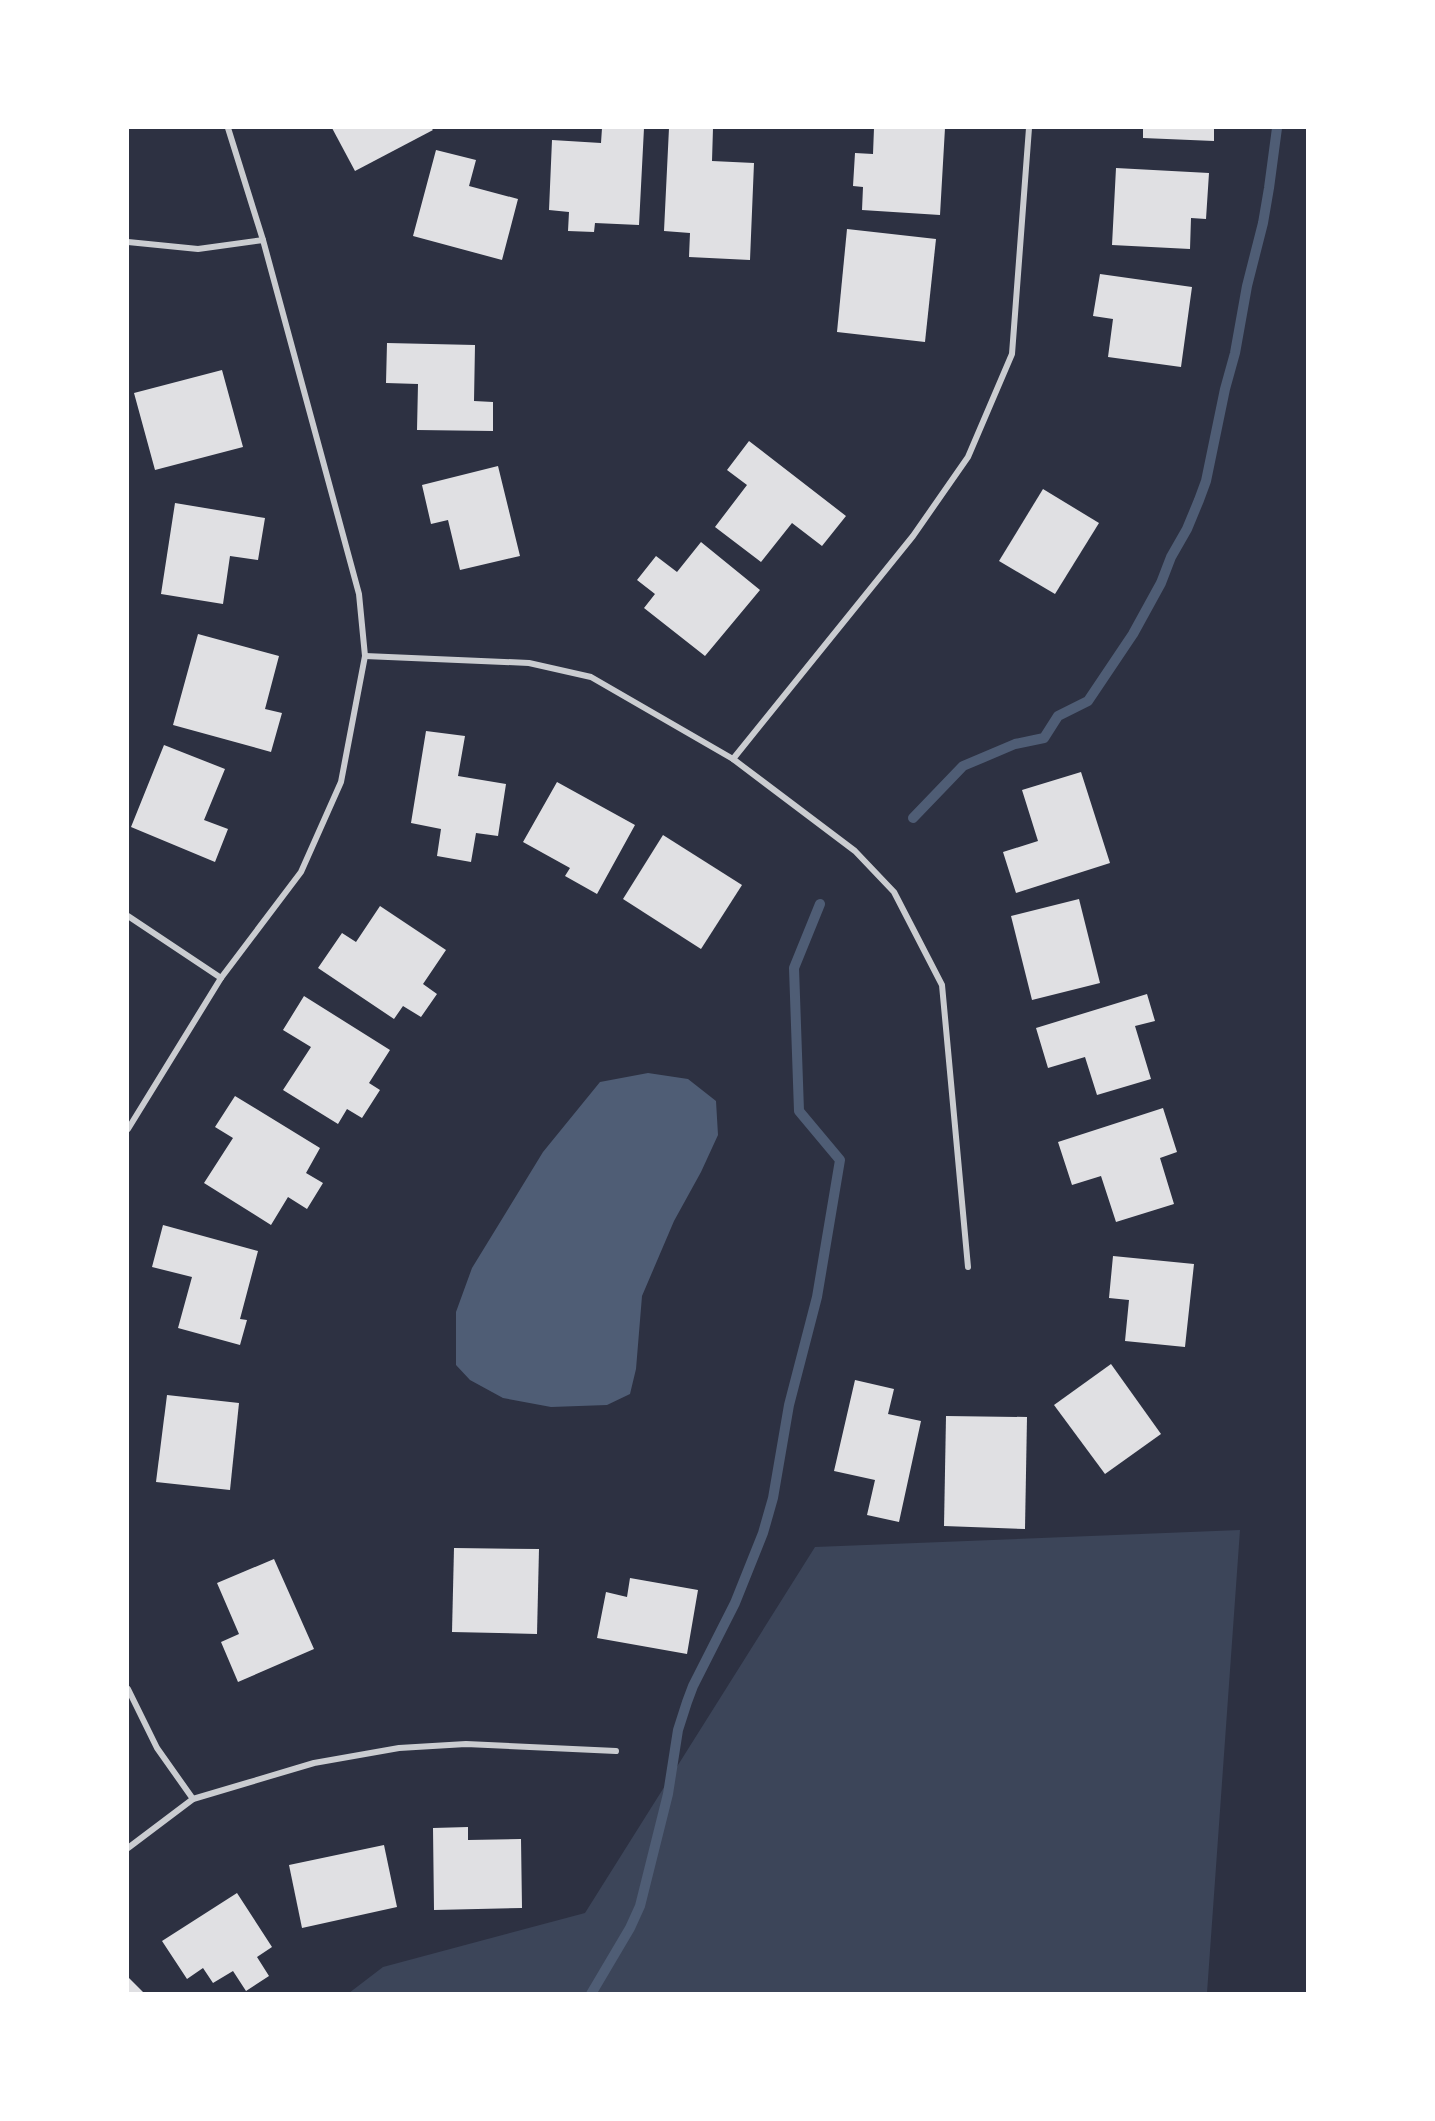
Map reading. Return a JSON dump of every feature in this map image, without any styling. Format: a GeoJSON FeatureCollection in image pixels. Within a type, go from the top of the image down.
{"type":"FeatureCollection","features":[{"type":"Feature","properties":{"kind":"street"},"geometry":{"type":"LineString","coordinates":[[128,1129],[221,978],[301,872],[341,782],[365,656],[359,594],[263,240],[228,128]]}},
{"type":"Feature","properties":{"kind":"street"},"geometry":{"type":"LineString","coordinates":[[733,759],[913,536],[968,457],[1012,354],[1029,128]]}},
{"type":"Feature","properties":{"kind":"street"},"geometry":{"type":"LineString","coordinates":[[128,242],[198,249],[263,240]]}},
{"type":"Feature","properties":{"kind":"street"},"geometry":{"type":"LineString","coordinates":[[365,656],[528,663],[591,677],[733,759],[855,851],[894,892],[942,985],[968,1266]]}},
{"type":"Feature","properties":{"kind":"street"},"geometry":{"type":"LineString","coordinates":[[128,916],[221,978]]}},
{"type":"Feature","properties":{"kind":"street"},"geometry":{"type":"LineString","coordinates":[[128,1689],[157,1748],[193,1799]]}},
{"type":"Feature","properties":{"kind":"street"},"geometry":{"type":"LineString","coordinates":[[128,1848],[193,1799],[314,1764],[399,1748],[466,1744],[616,1751]]}},
{"type":"Feature","properties":{"kind":"shaded area"},"geometry":{"type":"Polygon","coordinates":[[[648,1073],[688,1079],[716,1101],[718,1135],[674,1221],[642,1296],[636,1369],[630,1394],[607,1405],[551,1407],[503,1398],[470,1380],[456,1365],[456,1312],[472,1268],[543,1152],[600,1082],[648,1073]]]}},
{"type":"Feature","properties":{"kind":"shaded area"},"geometry":{"type":"Polygon","coordinates":[[[1240,1530],[1207,1993],[349,1993],[383,1967],[585,1913],[815,1547],[1240,1530]]]}},
{"type":"Feature","properties":{"kind":"building"},"geometry":{"type":"Polygon","coordinates":[[[332,128],[431,128],[433,130],[355,171],[332,128]]]}},
{"type":"Feature","properties":{"kind":"building"},"geometry":{"type":"Polygon","coordinates":[[[602,128],[644,128],[639,225],[595,223],[594,232],[568,231],[569,212],[549,210],[552,140],[601,143],[602,128]]]}},
{"type":"Feature","properties":{"kind":"building"},"geometry":{"type":"Polygon","coordinates":[[[669,128],[713,128],[712,161],[754,163],[750,260],[689,257],[690,233],[664,231],[669,128]]]}},
{"type":"Feature","properties":{"kind":"building"},"geometry":{"type":"Polygon","coordinates":[[[874,128],[945,128],[940,215],[862,210],[863,187],[853,186],[855,153],[873,154],[874,128]]]}},
{"type":"Feature","properties":{"kind":"building"},"geometry":{"type":"Polygon","coordinates":[[[1143,128],[1214,128],[1214,141],[1143,138],[1143,128]]]}},
{"type":"Feature","properties":{"kind":"building"},"geometry":{"type":"Polygon","coordinates":[[[436,150],[476,160],[469,186],[518,199],[502,260],[413,236],[436,150]]]}},
{"type":"Feature","properties":{"kind":"building"},"geometry":{"type":"Polygon","coordinates":[[[1116,168],[1209,173],[1206,219],[1191,218],[1190,249],[1112,245],[1116,168]]]}},
{"type":"Feature","properties":{"kind":"building"},"geometry":{"type":"Polygon","coordinates":[[[847,229],[936,239],[925,342],[837,332],[847,229]]]}},
{"type":"Feature","properties":{"kind":"building"},"geometry":{"type":"Polygon","coordinates":[[[1100,274],[1192,287],[1181,367],[1108,357],[1113,319],[1093,316],[1100,274]]]}},
{"type":"Feature","properties":{"kind":"building"},"geometry":{"type":"Polygon","coordinates":[[[387,343],[475,345],[474,401],[493,402],[493,431],[417,430],[418,384],[386,383],[387,343]]]}},
{"type":"Feature","properties":{"kind":"building"},"geometry":{"type":"Polygon","coordinates":[[[222,370],[243,447],[155,470],[134,393],[222,370]]]}},
{"type":"Feature","properties":{"kind":"building"},"geometry":{"type":"Polygon","coordinates":[[[749,441],[846,516],[822,546],[792,523],[761,562],[715,527],[747,485],[727,470],[749,441]]]}},
{"type":"Feature","properties":{"kind":"building"},"geometry":{"type":"Polygon","coordinates":[[[498,466],[520,556],[460,570],[448,520],[431,524],[422,485],[498,466]]]}},
{"type":"Feature","properties":{"kind":"building"},"geometry":{"type":"Polygon","coordinates":[[[1043,489],[1099,523],[1055,594],[999,561],[1043,489]]]}},
{"type":"Feature","properties":{"kind":"building"},"geometry":{"type":"Polygon","coordinates":[[[175,503],[265,518],[258,560],[230,556],[223,604],[161,594],[175,503]]]}},
{"type":"Feature","properties":{"kind":"building"},"geometry":{"type":"Polygon","coordinates":[[[701,542],[760,590],[705,656],[644,608],[655,594],[637,580],[656,556],[677,572],[701,542]]]}},
{"type":"Feature","properties":{"kind":"building"},"geometry":{"type":"Polygon","coordinates":[[[198,634],[279,656],[265,709],[282,713],[271,752],[173,725],[198,634]]]}},
{"type":"Feature","properties":{"kind":"building"},"geometry":{"type":"Polygon","coordinates":[[[426,731],[465,736],[458,776],[506,784],[498,836],[476,833],[471,862],[437,856],[441,829],[411,823],[426,731]]]}},
{"type":"Feature","properties":{"kind":"building"},"geometry":{"type":"Polygon","coordinates":[[[164,745],[225,769],[204,820],[228,829],[215,862],[131,827],[164,745]]]}},
{"type":"Feature","properties":{"kind":"building"},"geometry":{"type":"Polygon","coordinates":[[[1081,772],[1110,863],[1016,893],[1003,852],[1038,841],[1022,790],[1081,772]]]}},
{"type":"Feature","properties":{"kind":"building"},"geometry":{"type":"Polygon","coordinates":[[[557,782],[635,825],[597,894],[565,876],[570,868],[523,842],[557,782]]]}},
{"type":"Feature","properties":{"kind":"building"},"geometry":{"type":"Polygon","coordinates":[[[663,835],[742,885],[701,949],[623,899],[663,835]]]}},
{"type":"Feature","properties":{"kind":"building"},"geometry":{"type":"Polygon","coordinates":[[[1079,899],[1100,983],[1032,1000],[1011,916],[1079,899]]]}},
{"type":"Feature","properties":{"kind":"building"},"geometry":{"type":"Polygon","coordinates":[[[380,906],[446,950],[423,984],[437,994],[421,1017],[403,1006],[394,1019],[318,968],[342,933],[356,942],[380,906]]]}},
{"type":"Feature","properties":{"kind":"building"},"geometry":{"type":"Polygon","coordinates":[[[1147,994],[1155,1021],[1135,1026],[1151,1079],[1097,1095],[1085,1057],[1048,1068],[1036,1028],[1147,994]]]}},
{"type":"Feature","properties":{"kind":"building"},"geometry":{"type":"Polygon","coordinates":[[[304,996],[390,1050],[369,1083],[380,1090],[362,1118],[347,1109],[338,1124],[283,1090],[311,1047],[283,1030],[304,996]]]}},
{"type":"Feature","properties":{"kind":"building"},"geometry":{"type":"Polygon","coordinates":[[[235,1096],[320,1148],[306,1173],[323,1183],[307,1209],[288,1197],[271,1225],[204,1183],[233,1138],[215,1127],[235,1096]]]}},
{"type":"Feature","properties":{"kind":"building"},"geometry":{"type":"Polygon","coordinates":[[[1163,1108],[1177,1152],[1160,1158],[1174,1204],[1116,1222],[1101,1176],[1072,1185],[1058,1142],[1163,1108]]]}},
{"type":"Feature","properties":{"kind":"building"},"geometry":{"type":"Polygon","coordinates":[[[163,1225],[258,1251],[240,1319],[247,1320],[240,1345],[178,1328],[192,1277],[152,1267],[163,1225]]]}},
{"type":"Feature","properties":{"kind":"building"},"geometry":{"type":"Polygon","coordinates":[[[1113,1256],[1194,1264],[1185,1347],[1125,1341],[1129,1300],[1109,1298],[1113,1256]]]}},
{"type":"Feature","properties":{"kind":"building"},"geometry":{"type":"Polygon","coordinates":[[[1111,1364],[1161,1434],[1105,1474],[1054,1405],[1111,1364]]]}},
{"type":"Feature","properties":{"kind":"building"},"geometry":{"type":"Polygon","coordinates":[[[855,1380],[894,1389],[888,1414],[921,1421],[899,1522],[867,1515],[875,1480],[834,1471],[855,1380]]]}},
{"type":"Feature","properties":{"kind":"building"},"geometry":{"type":"Polygon","coordinates":[[[167,1395],[239,1403],[230,1490],[156,1482],[167,1395]]]}},
{"type":"Feature","properties":{"kind":"building"},"geometry":{"type":"Polygon","coordinates":[[[946,1416],[1027,1417],[1025,1529],[944,1526],[946,1416]]]}},
{"type":"Feature","properties":{"kind":"building"},"geometry":{"type":"Polygon","coordinates":[[[454,1548],[539,1549],[537,1634],[452,1632],[454,1548]]]}},
{"type":"Feature","properties":{"kind":"building"},"geometry":{"type":"Polygon","coordinates":[[[274,1559],[314,1649],[238,1682],[221,1642],[239,1634],[217,1583],[274,1559]]]}},
{"type":"Feature","properties":{"kind":"building"},"geometry":{"type":"Polygon","coordinates":[[[630,1578],[698,1590],[687,1654],[597,1638],[606,1592],[627,1597],[630,1578]]]}},
{"type":"Feature","properties":{"kind":"building"},"geometry":{"type":"Polygon","coordinates":[[[468,1827],[468,1840],[521,1839],[522,1908],[434,1910],[433,1828],[468,1827]]]}},
{"type":"Feature","properties":{"kind":"building"},"geometry":{"type":"Polygon","coordinates":[[[384,1845],[397,1907],[302,1928],[289,1865],[384,1845]]]}},
{"type":"Feature","properties":{"kind":"building"},"geometry":{"type":"Polygon","coordinates":[[[237,1893],[272,1947],[257,1957],[269,1976],[246,1991],[233,1971],[213,1983],[203,1968],[187,1979],[162,1941],[237,1893]]]}},
{"type":"Feature","properties":{"kind":"building"},"geometry":{"type":"Polygon","coordinates":[[[128,1977],[145,1994],[128,1994],[128,1977]]]}},
{"type":"Feature","properties":{"kind":"waterway"},"geometry":{"type":"LineString","coordinates":[[913,818],[963,766],[1015,744],[1044,738],[1058,716],[1088,701],[1133,634],[1161,583],[1171,557],[1187,529],[1206,481],[1235,353],[1247,286],[1263,223],[1277,128]]}},
{"type":"Feature","properties":{"kind":"waterway"},"geometry":{"type":"LineString","coordinates":[[591,1994],[630,1928],[640,1906],[668,1794],[678,1730],[687,1702],[735,1603],[763,1533],[773,1498],[789,1405],[817,1297],[840,1160],[799,1111],[794,968],[820,904]]}}]}
